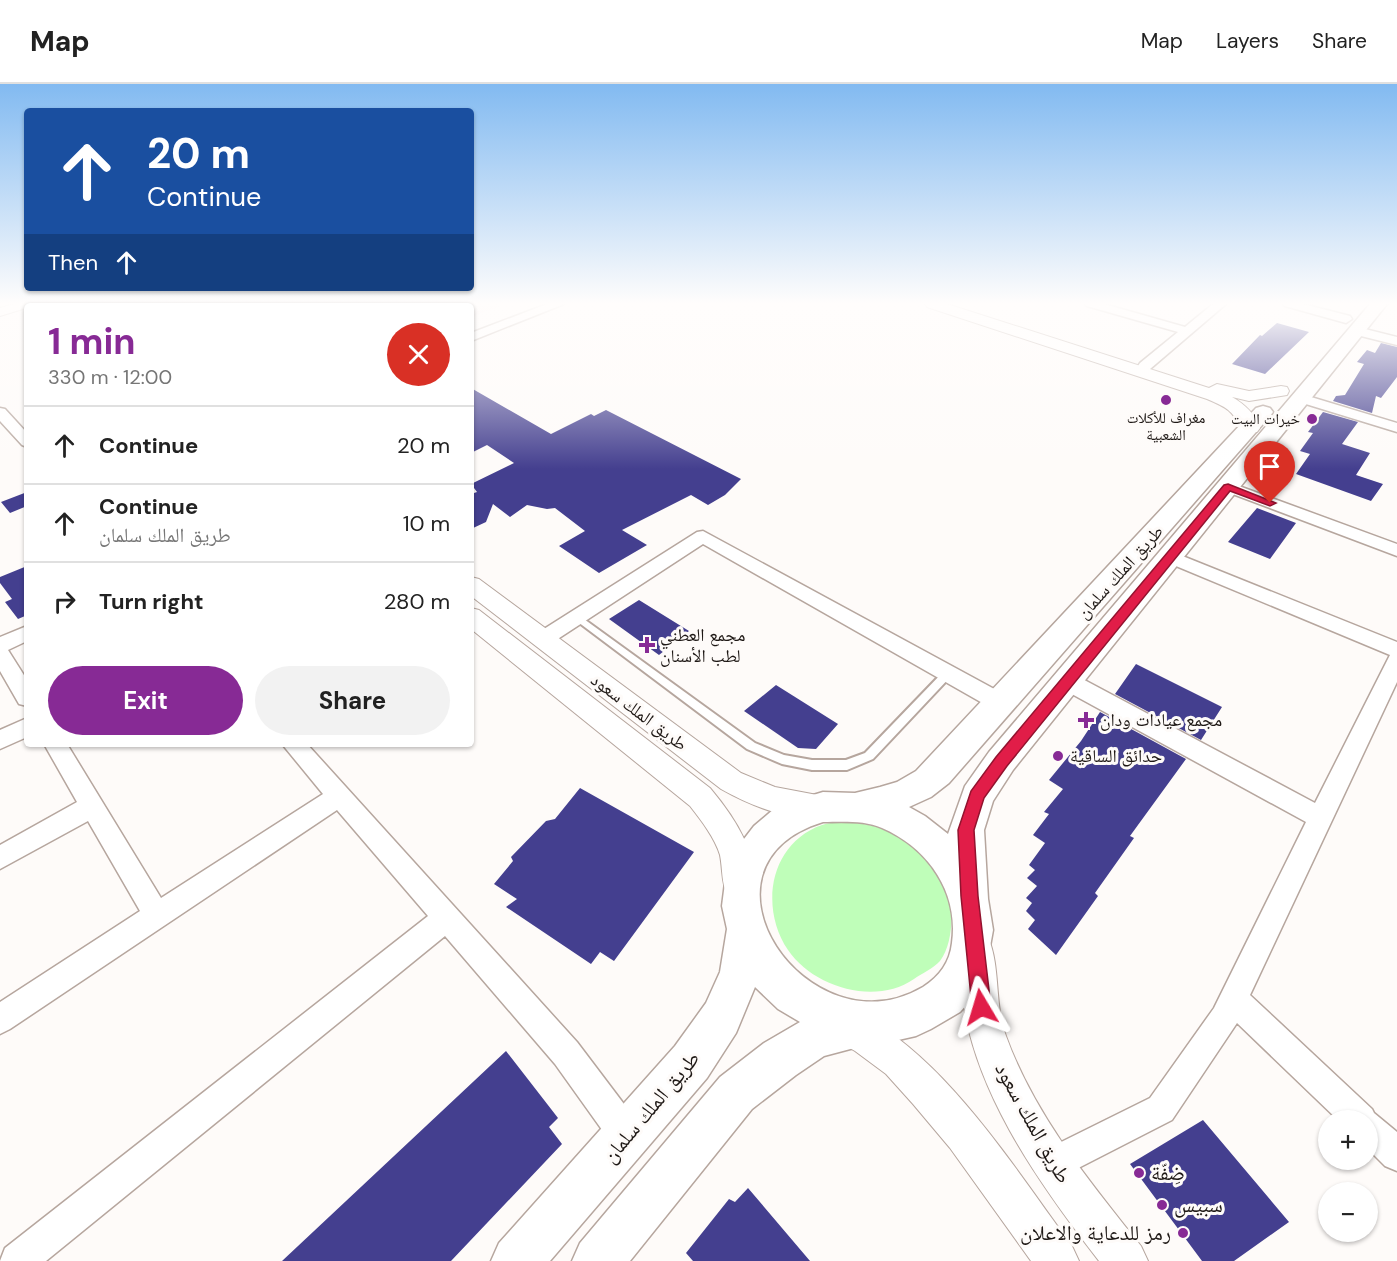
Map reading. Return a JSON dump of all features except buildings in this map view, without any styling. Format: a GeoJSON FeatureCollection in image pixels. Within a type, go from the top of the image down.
{"type":"FeatureCollection","features":[{"type":"Feature","properties":{"kind":"main road","name":"طريق الملك سلمان"},"geometry":{"type":"LineString","coordinates":[[851,1022],[912,1017],[945,997],[967,967],[972,914],[966,830],[976,796],[1001,761],[1228,487],[1291,394],[1320,359]]}},
{"type":"Feature","properties":{"kind":"main road","name":"طريق الملك سلمان"},"geometry":{"type":"LineString","coordinates":[[517,1261],[691,1062],[721,1018],[740,974],[747,863],[765,836],[791,817],[897,798],[921,787],[1251,428],[1291,394]]}},
{"type":"Feature","properties":{"kind":"main road"},"geometry":{"type":"LineString","coordinates":[[841,807],[894,816],[926,835],[952,863],[972,914]]}},
{"type":"Feature","properties":{"kind":"main road"},"geometry":{"type":"LineString","coordinates":[[742,914],[762,966],[791,996],[851,1022]]}},
{"type":"Feature","properties":{"kind":"main road"},"geometry":{"type":"LineString","coordinates":[[598,1261],[736,1093],[780,1059],[816,1037],[851,1022]]}},
{"type":"Feature","properties":{"kind":"street"},"geometry":{"type":"LineString","coordinates":[[1102,359],[1213,395],[1241,411],[1249,421],[1251,428]]}},
{"type":"Feature","properties":{"kind":"street"},"geometry":{"type":"LineString","coordinates":[[1123,359],[1237,394],[1259,396],[1291,394],[1397,428]]}},
{"type":"Feature","properties":{"kind":"street"},"geometry":{"type":"LineString","coordinates":[[1145,366],[1153,359]]}},
{"type":"Feature","properties":{"kind":"street"},"geometry":{"type":"LineString","coordinates":[[0,412],[24,439]]}},
{"type":"Feature","properties":{"kind":"street"},"geometry":{"type":"LineString","coordinates":[[1228,487],[1397,550]]}},
{"type":"Feature","properties":{"kind":"street"},"geometry":{"type":"LineString","coordinates":[[543,639],[703,536],[1000,703]]}},
{"type":"Feature","properties":{"kind":"street"},"geometry":{"type":"LineString","coordinates":[[1170,557],[1397,651]]}},
{"type":"Feature","properties":{"kind":"street","name":"طريق الملك سعود"},"geometry":{"type":"LineString","coordinates":[[474,586],[731,781],[757,796],[787,803],[841,807]]}},
{"type":"Feature","properties":{"kind":"street","name":"طريق الملك سعود"},"geometry":{"type":"LineString","coordinates":[[474,617],[700,797],[713,813],[735,852],[742,914]]}},
{"type":"Feature","properties":{"kind":"street"},"geometry":{"type":"LineString","coordinates":[[0,645],[24,634]]}},
{"type":"Feature","properties":{"kind":"street"},"geometry":{"type":"LineString","coordinates":[[0,653],[24,693]]}},
{"type":"Feature","properties":{"kind":"street"},"geometry":{"type":"LineString","coordinates":[[1053,1164],[1161,1109],[1224,1017],[1397,660]]}},
{"type":"Feature","properties":{"kind":"street"},"geometry":{"type":"LineString","coordinates":[[1068,681],[1321,818]]}},
{"type":"Feature","properties":{"kind":"street"},"geometry":{"type":"LineString","coordinates":[[0,740],[24,728]]}},
{"type":"Feature","properties":{"kind":"street"},"geometry":{"type":"LineString","coordinates":[[57,747],[158,915]]}},
{"type":"Feature","properties":{"kind":"street"},"geometry":{"type":"LineString","coordinates":[[296,747],[566,1053],[627,1136]]}},
{"type":"Feature","properties":{"kind":"street"},"geometry":{"type":"LineString","coordinates":[[0,1019],[339,796]]}},
{"type":"Feature","properties":{"kind":"street"},"geometry":{"type":"LineString","coordinates":[[0,858],[92,806]]}},
{"type":"Feature","properties":{"kind":"street","name":"طريق الملك سعود"},"geometry":{"type":"LineString","coordinates":[[972,914],[978,986],[985,1028],[1006,1083],[1053,1164],[1126,1261]]}},
{"type":"Feature","properties":{"kind":"street"},"geometry":{"type":"LineString","coordinates":[[18,1261],[447,918]]}},
{"type":"Feature","properties":{"kind":"street"},"geometry":{"type":"LineString","coordinates":[[1233,999],[1350,1110]]}},
{"type":"Feature","properties":{"kind":"street"},"geometry":{"type":"LineString","coordinates":[[851,1022],[899,1061],[927,1090],[964,1134],[1057,1261]]}},
{"type":"Feature","properties":{"kind":"street"},"geometry":{"type":"LineString","coordinates":[[1378,1136],[1397,1154]]}},
{"type":"Feature","properties":{"kind":"lane"},"geometry":{"type":"LineString","coordinates":[[577,617],[751,746],[782,759],[813,765],[847,765],[869,756],[948,674]]}},
{"type":"Feature","properties":{"kind":"green space"},"geometry":{"type":"Polygon","coordinates":[[[849,821],[887,830],[913,843],[924,852],[947,887],[952,917],[948,946],[940,961],[934,966],[898,987],[881,991],[864,991],[829,983],[799,963],[788,950],[779,933],[772,896],[781,861],[791,846],[804,834],[825,824],[849,821]]]}},
{"type":"Feature","properties":{"kind":"place","name":"مغراف للأكلات الشعبية"},"geometry":{"type":"Point","coordinates":[1166,400]}},
{"type":"Feature","properties":{"kind":"place","name":"خيرات البيت"},"geometry":{"type":"Point","coordinates":[1312,419]}},
{"type":"Feature","properties":{"kind":"place","name":"مجمع العطني لطب الأسنان"},"geometry":{"type":"Point","coordinates":[647,645]}},
{"type":"Feature","properties":{"kind":"place","name":"مجمع عيادات ودان"},"geometry":{"type":"Point","coordinates":[1086,720]}},
{"type":"Feature","properties":{"kind":"place","name":"حدائق الساقية"},"geometry":{"type":"Point","coordinates":[1058,756]}},
{"type":"Feature","properties":{"kind":"place","name":"ضِفّة"},"geometry":{"type":"Point","coordinates":[1139,1173]}},
{"type":"Feature","properties":{"kind":"place","name":"سبيس"},"geometry":{"type":"Point","coordinates":[1162,1205]}},
{"type":"Feature","properties":{"kind":"place","name":"رمز للدعاية والاعلان"},"geometry":{"type":"Point","coordinates":[1183,1233]}},
{"type":"Feature","properties":{"kind":"route"},"geometry":{"type":"LineString","coordinates":[[981,1007],[966,830],[976,796],[1001,761],[1228,487],[1270,503]]}}]}
